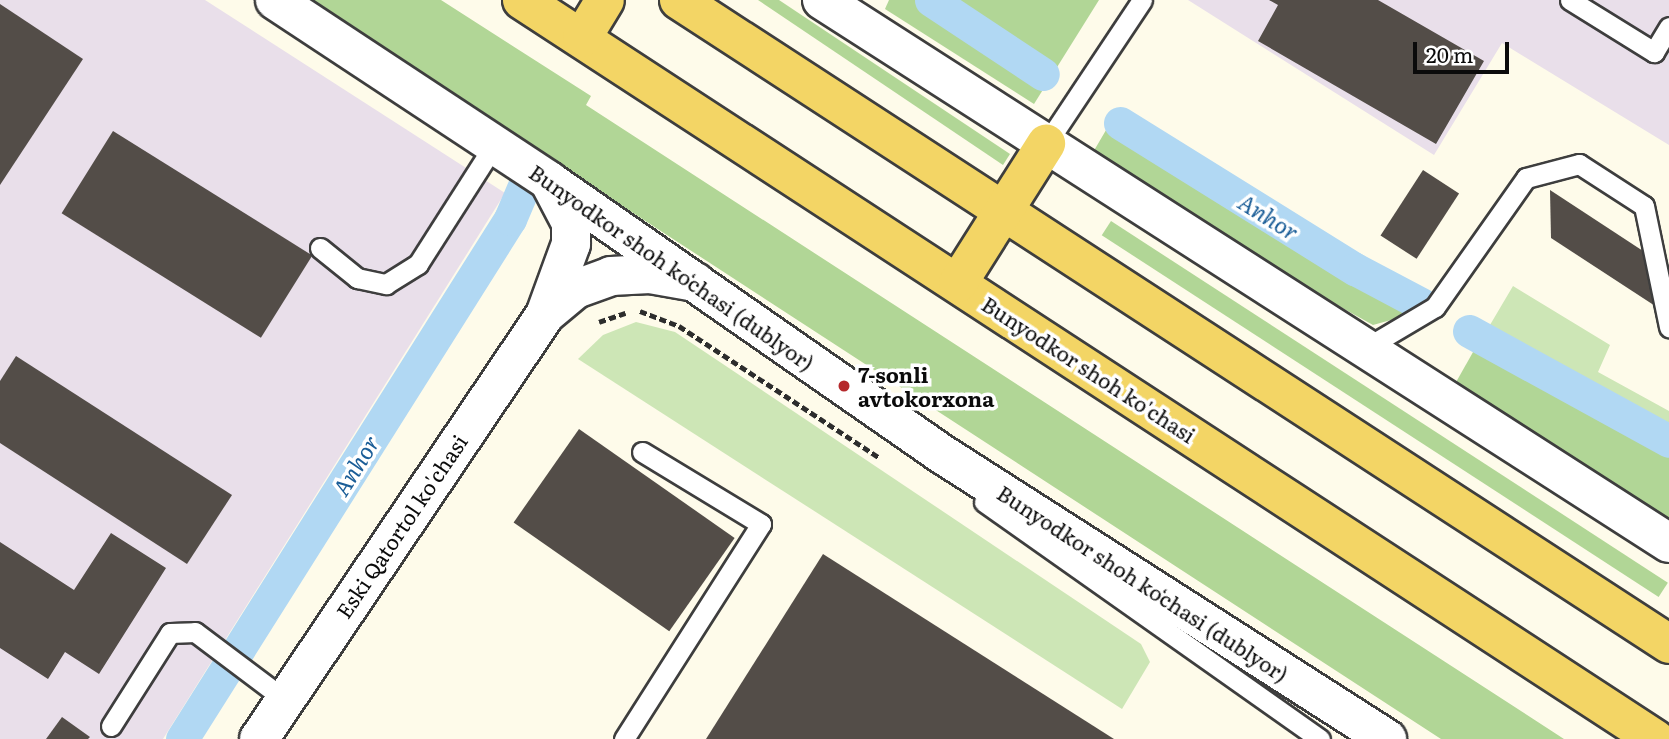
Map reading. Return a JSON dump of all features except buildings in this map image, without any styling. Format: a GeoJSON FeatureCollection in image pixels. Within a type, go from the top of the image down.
{"type":"FeatureCollection","features":[{"type":"Feature","properties":{"kind":"main road","name":"Bunyodkor shoh ko'chasi"},"geometry":{"type":"LineString","coordinates":[[522,0],[1655,739]]}},
{"type":"Feature","properties":{"kind":"main road"},"geometry":{"type":"LineString","coordinates":[[582,38],[606,0]]}},
{"type":"Feature","properties":{"kind":"main road"},"geometry":{"type":"LineString","coordinates":[[679,0],[1669,644]]}},
{"type":"Feature","properties":{"kind":"main road"},"geometry":{"type":"LineString","coordinates":[[958,283],[1046,144]]}},
{"type":"Feature","properties":{"kind":"street","name":"Bunyodkor shoh koʻchasi (dublyor)"},"geometry":{"type":"LineString","coordinates":[[275,0],[548,181],[945,456],[1387,739]]}},
{"type":"Feature","properties":{"kind":"street"},"geometry":{"type":"LineString","coordinates":[[836,4],[1046,144],[1669,543]]}},
{"type":"Feature","properties":{"kind":"street","name":"Eski Qatortol ko'chasi"},"geometry":{"type":"LineString","coordinates":[[259,739],[283,698],[545,315],[571,244],[571,223],[548,181]]}},
{"type":"Feature","properties":{"kind":"street","name":"Eski Qatortol ko'chasi"},"geometry":{"type":"LineString","coordinates":[[545,315],[576,289],[611,276],[650,274],[695,282]]}},
{"type":"Feature","properties":{"kind":"lane"},"geometry":{"type":"LineString","coordinates":[[1046,144],[1142,0]]}},
{"type":"Feature","properties":{"kind":"lane"},"geometry":{"type":"LineString","coordinates":[[1570,0],[1662,49],[1669,27]]}},
{"type":"Feature","properties":{"kind":"lane"},"geometry":{"type":"LineString","coordinates":[[320,248],[357,278],[386,284],[418,264],[494,145]]}},
{"type":"Feature","properties":{"kind":"lane"},"geometry":{"type":"LineString","coordinates":[[1364,349],[1435,307],[1526,178],[1580,164],[1644,206],[1669,327]]}},
{"type":"Feature","properties":{"kind":"lane"},"geometry":{"type":"LineString","coordinates":[[624,739],[761,524],[642,452]]}},
{"type":"Feature","properties":{"kind":"lane"},"geometry":{"type":"LineString","coordinates":[[945,456],[985,502],[1320,739]]}},
{"type":"Feature","properties":{"kind":"lane"},"geometry":{"type":"LineString","coordinates":[[111,726],[170,633],[195,632],[283,698]]}},
{"type":"Feature","properties":{"kind":"path"},"geometry":{"type":"LineString","coordinates":[[599,322],[638,310],[679,326],[884,460]]}},
{"type":"Feature","properties":{"kind":"shaded area"},"geometry":{"type":"Polygon","coordinates":[[[0,0],[205,0],[505,193],[163,739],[0,739],[0,0]]]}},
{"type":"Feature","properties":{"kind":"shaded area"},"geometry":{"type":"Polygon","coordinates":[[[1188,0],[1669,0],[1669,145],[1502,43],[1434,155],[1188,0]]]}},
{"type":"Feature","properties":{"kind":"green space"},"geometry":{"type":"Polygon","coordinates":[[[306,0],[441,0],[591,96],[586,105],[1564,739],[1441,739],[306,0]]]}},
{"type":"Feature","properties":{"kind":"green space"},"geometry":{"type":"Polygon","coordinates":[[[758,0],[779,0],[1010,154],[1003,165],[758,0]]]}},
{"type":"Feature","properties":{"kind":"green space"},"geometry":{"type":"Polygon","coordinates":[[[889,0],[1099,0],[1034,104],[885,9],[889,0]]]}},
{"type":"Feature","properties":{"kind":"green space"},"geometry":{"type":"Polygon","coordinates":[[[1109,125],[1345,277],[1408,306],[1398,318],[1373,325],[1328,300],[1092,154],[1109,125]]]}},
{"type":"Feature","properties":{"kind":"green space"},"geometry":{"type":"Polygon","coordinates":[[[1111,221],[1668,583],[1659,597],[1102,235],[1111,221]]]}},
{"type":"Feature","properties":{"kind":"green space"},"geometry":{"type":"Polygon","coordinates":[[[1513,286],[1610,345],[1598,372],[1669,411],[1669,431],[1487,330],[1513,286]]]}},
{"type":"Feature","properties":{"kind":"green space"},"geometry":{"type":"Polygon","coordinates":[[[636,322],[675,332],[1141,644],[1150,662],[1122,709],[578,359],[603,335],[636,322]]]}},
{"type":"Feature","properties":{"kind":"green space"},"geometry":{"type":"Polygon","coordinates":[[[1477,345],[1669,449],[1669,519],[1455,384],[1477,345]]]}},
{"type":"Feature","properties":{"kind":"waterway","name":"Anhor"},"geometry":{"type":"LineString","coordinates":[[931,0],[1043,74]]}},
{"type":"Feature","properties":{"kind":"waterway","name":"Anhor"},"geometry":{"type":"LineString","coordinates":[[1120,123],[1355,269],[1421,304]]}},
{"type":"Feature","properties":{"kind":"waterway","name":"Anhor"},"geometry":{"type":"LineString","coordinates":[[182,739],[510,219],[523,188]]}},
{"type":"Feature","properties":{"kind":"waterway","name":"Anhor"},"geometry":{"type":"LineString","coordinates":[[1469,331],[1669,441]]}},
{"type":"Feature","properties":{"kind":"place","name":"7-sonli avtokorxona"},"geometry":{"type":"Point","coordinates":[844,386]}}]}
